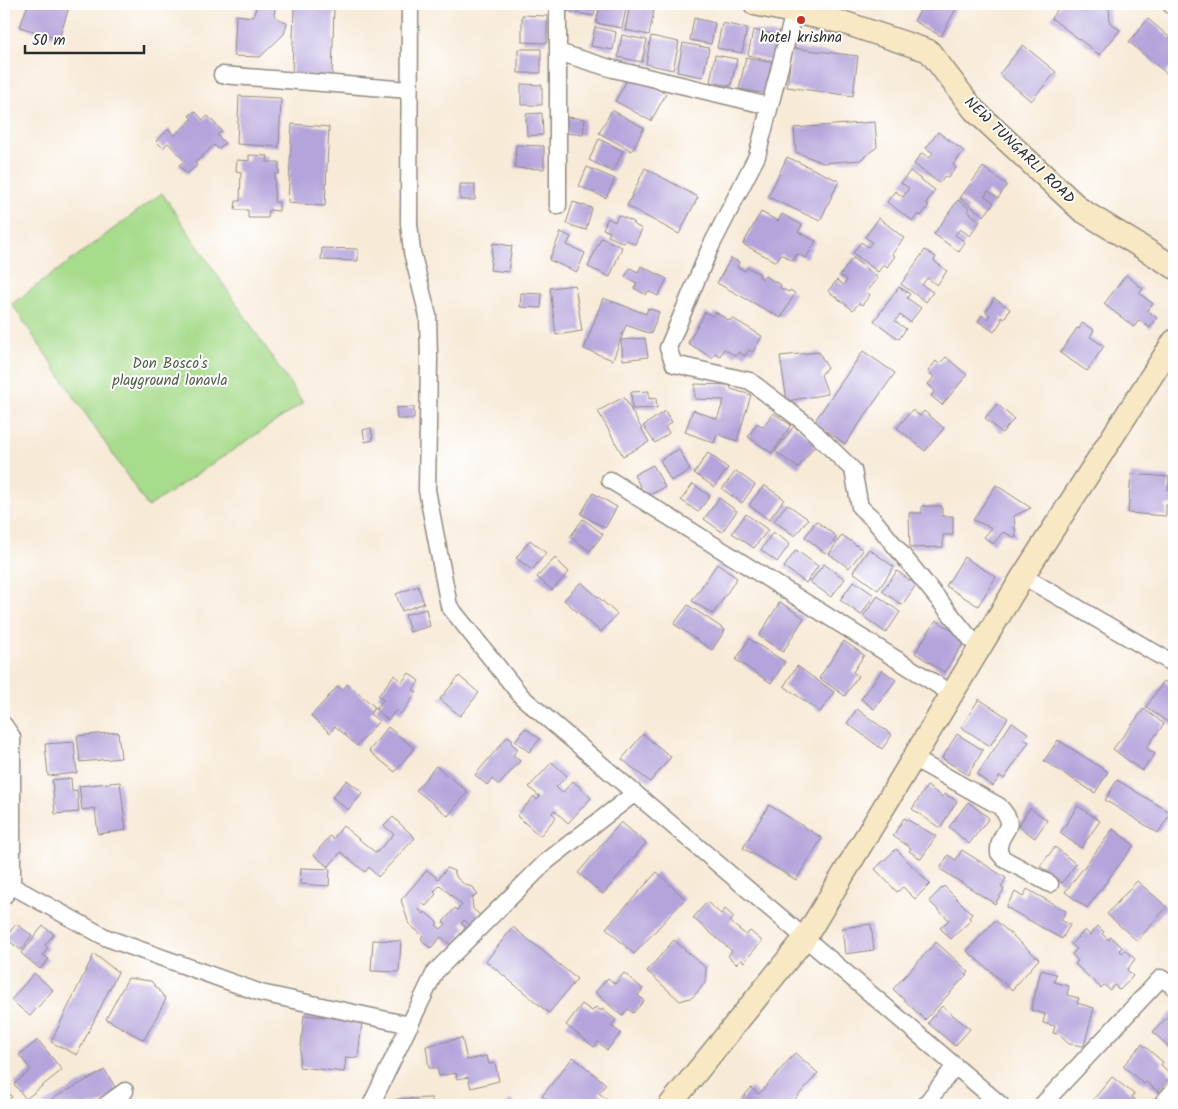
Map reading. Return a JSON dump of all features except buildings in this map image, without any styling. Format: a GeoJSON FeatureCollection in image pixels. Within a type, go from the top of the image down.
{"type":"FeatureCollection","features":[{"type":"Feature","properties":{"kind":"street"},"geometry":{"type":"LineString","coordinates":[[410,4],[409,223],[412,252],[428,316],[430,359],[427,490],[449,606],[522,697],[1001,1105]]}},
{"type":"Feature","properties":{"kind":"street"},"geometry":{"type":"LineString","coordinates":[[558,4],[558,206]]}},
{"type":"Feature","properties":{"kind":"street","name":"NEW TUNGARLI ROAD"},"geometry":{"type":"LineString","coordinates":[[755,4],[845,23],[928,51],[974,110],[1081,210],[1174,267]]}},
{"type":"Feature","properties":{"kind":"street"},"geometry":{"type":"LineString","coordinates":[[1170,4],[1174,7]]}},
{"type":"Feature","properties":{"kind":"street"},"geometry":{"type":"LineString","coordinates":[[794,12],[757,156],[710,248],[668,348],[674,364],[750,381],[806,424],[853,470],[860,507],[873,519],[979,649]]}},
{"type":"Feature","properties":{"kind":"street"},"geometry":{"type":"LineString","coordinates":[[558,52],[613,69],[769,106]]}},
{"type":"Feature","properties":{"kind":"street"},"geometry":{"type":"LineString","coordinates":[[222,75],[410,90]]}},
{"type":"Feature","properties":{"kind":"street"},"geometry":{"type":"LineString","coordinates":[[670,1105],[805,938],[1023,576],[1174,341]]}},
{"type":"Feature","properties":{"kind":"street"},"geometry":{"type":"LineString","coordinates":[[610,480],[952,694]]}},
{"type":"Feature","properties":{"kind":"street"},"geometry":{"type":"LineString","coordinates":[[1023,576],[1174,664]]}},
{"type":"Feature","properties":{"kind":"street"},"geometry":{"type":"LineString","coordinates":[[4,725],[12,737],[8,891],[107,938],[261,993],[410,1025]]}},
{"type":"Feature","properties":{"kind":"street"},"geometry":{"type":"LineString","coordinates":[[913,758],[998,806],[1008,815],[1010,822],[1001,840],[999,853],[1004,859],[1050,884]]}},
{"type":"Feature","properties":{"kind":"street"},"geometry":{"type":"LineString","coordinates":[[371,1105],[435,972],[547,861],[635,793]]}},
{"type":"Feature","properties":{"kind":"street"},"geometry":{"type":"LineString","coordinates":[[1042,1105],[1161,978],[1174,988]]}},
{"type":"Feature","properties":{"kind":"street"},"geometry":{"type":"LineString","coordinates":[[925,1105],[956,1066]]}},
{"type":"Feature","properties":{"kind":"street"},"geometry":{"type":"LineString","coordinates":[[1161,1105],[1174,1090]]}},
{"type":"Feature","properties":{"kind":"street"},"geometry":{"type":"LineString","coordinates":[[106,1105],[125,1091]]}},
{"type":"Feature","properties":{"kind":"green space","name":"Don Bosco's playground lonavla"},"geometry":{"type":"Polygon","coordinates":[[[162,193],[303,403],[148,507],[12,304],[162,193]]]}},
{"type":"Feature","properties":{"kind":"place","name":"hotel krishna"},"geometry":{"type":"Point","coordinates":[801,20]}}]}
